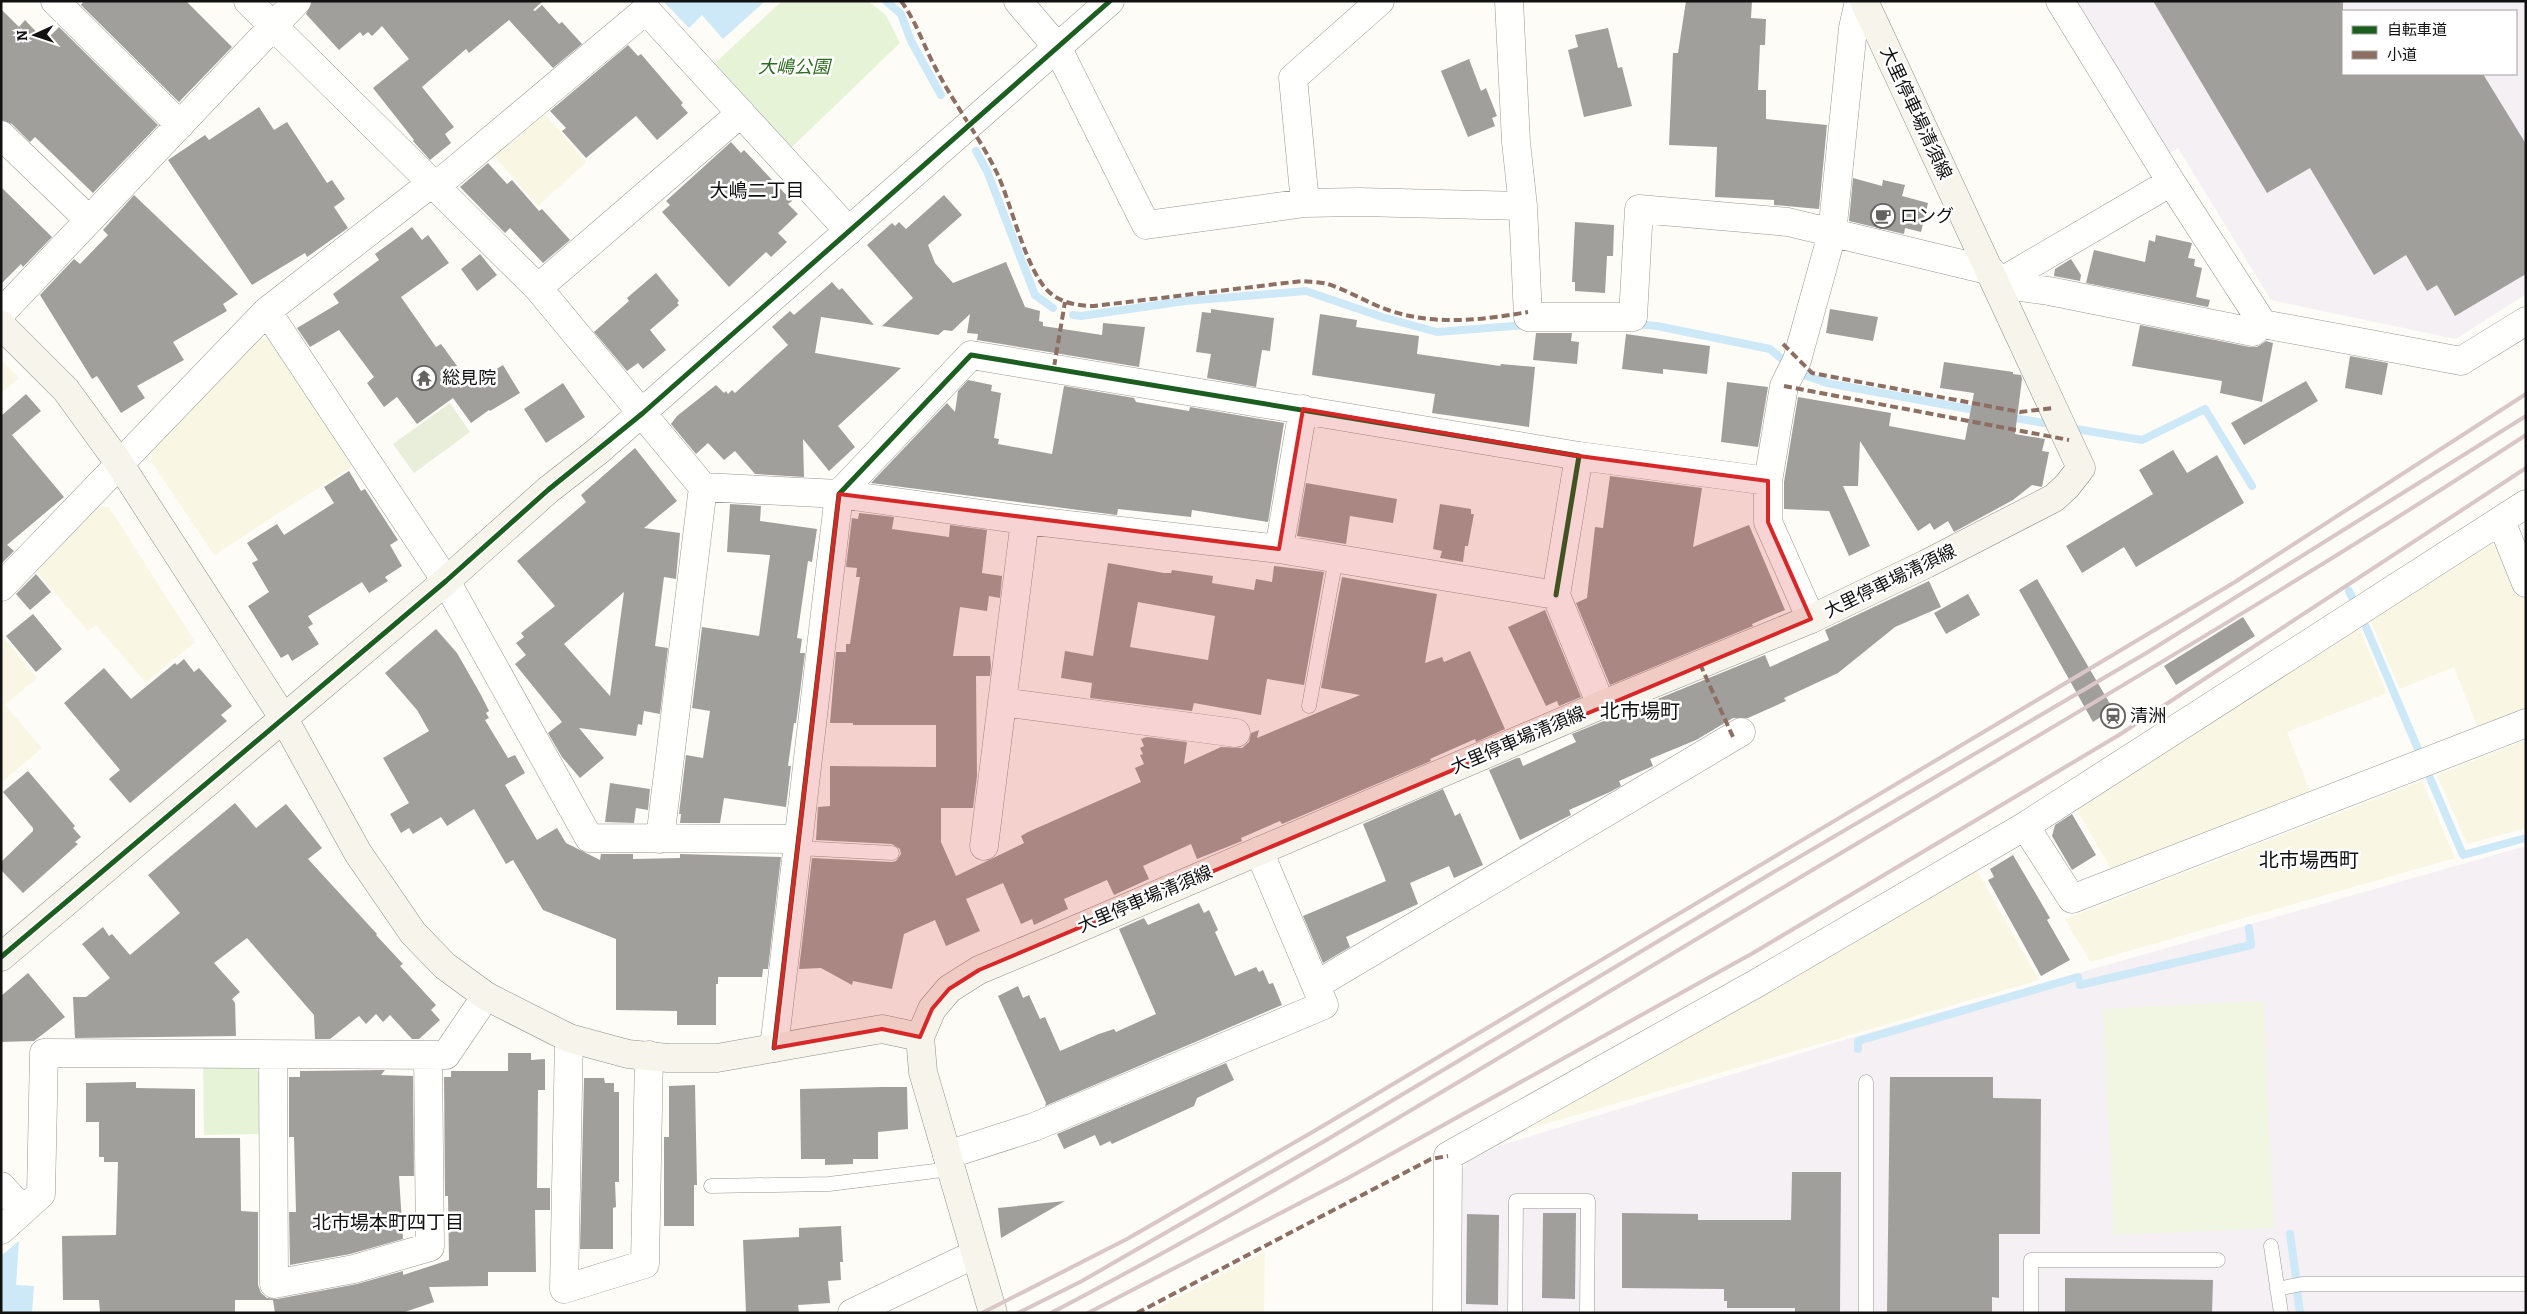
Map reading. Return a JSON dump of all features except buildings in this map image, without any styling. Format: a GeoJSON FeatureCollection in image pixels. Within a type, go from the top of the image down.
{"type":"FeatureCollection","features":[{"type":"Feature","properties":{"kind":"main road","name":"大里停車場清須線"},"geometry":{"type":"LineString","coordinates":[[993,1313],[923,1072],[920,1037],[932,1009],[949,989],[979,970],[1601,705],[1811,619],[1926,564],[2054,498],[2067,486],[2081,468],[1864,1]]}},
{"type":"Feature","properties":{"kind":"main road"},"geometry":{"type":"LineString","coordinates":[[1,325],[66,390],[119,463],[284,719],[358,853],[413,933],[445,966],[486,996],[569,1038],[628,1054],[717,1058],[882,1029],[920,1037]]}},
{"type":"Feature","properties":{"kind":"main road"},"geometry":{"type":"LineString","coordinates":[[1,956],[446,581],[548,490],[598,451]]}},
{"type":"Feature","properties":{"kind":"street"},"geometry":{"type":"LineString","coordinates":[[55,1],[180,125]]}},
{"type":"Feature","properties":{"kind":"street"},"geometry":{"type":"LineString","coordinates":[[248,1],[538,288],[703,487],[660,839]]}},
{"type":"Feature","properties":{"kind":"street"},"geometry":{"type":"LineString","coordinates":[[1,313],[297,1]]}},
{"type":"Feature","properties":{"kind":"street"},"geometry":{"type":"LineString","coordinates":[[1018,1],[1057,47],[1146,224],[1305,203],[1359,202],[1523,206]]}},
{"type":"Feature","properties":{"kind":"street"},"geometry":{"type":"LineString","coordinates":[[598,451],[1110,1]]}},
{"type":"Feature","properties":{"kind":"street"},"geometry":{"type":"LineString","coordinates":[[1305,203],[1293,78],[1380,1]]}},
{"type":"Feature","properties":{"kind":"street"},"geometry":{"type":"LineString","coordinates":[[1509,1],[1516,142],[1523,206],[1528,317],[1633,317],[1639,209],[1788,222],[1994,278],[2050,291],[2253,332],[2263,324]]}},
{"type":"Feature","properties":{"kind":"street"},"geometry":{"type":"LineString","coordinates":[[1811,619],[1768,522],[1768,482],[1784,386],[1791,371],[1832,234],[1853,28],[1859,1]]}},
{"type":"Feature","properties":{"kind":"street"},"geometry":{"type":"LineString","coordinates":[[2060,1],[2171,182],[2263,324],[2461,361],[2526,321]]}},
{"type":"Feature","properties":{"kind":"street"},"geometry":{"type":"LineString","coordinates":[[1,587],[267,311],[435,184],[646,10],[849,231]]}},
{"type":"Feature","properties":{"kind":"street"},"geometry":{"type":"LineString","coordinates":[[538,288],[742,113]]}},
{"type":"Feature","properties":{"kind":"street"},"geometry":{"type":"LineString","coordinates":[[1,135],[90,220]]}},
{"type":"Feature","properties":{"kind":"street"},"geometry":{"type":"LineString","coordinates":[[1994,278],[2171,182]]}},
{"type":"Feature","properties":{"kind":"street"},"geometry":{"type":"LineString","coordinates":[[267,311],[446,581],[589,838],[798,844]]}},
{"type":"Feature","properties":{"kind":"street"},"geometry":{"type":"LineString","coordinates":[[774,1048],[839,494],[971,355],[1579,456],[1768,482]]}},
{"type":"Feature","properties":{"kind":"street"},"geometry":{"type":"LineString","coordinates":[[1279,549],[1303,409]]}},
{"type":"Feature","properties":{"kind":"street"},"geometry":{"type":"LineString","coordinates":[[1579,456],[1556,595],[1601,705]]}},
{"type":"Feature","properties":{"kind":"street"},"geometry":{"type":"LineString","coordinates":[[703,487],[839,494],[1025,520],[1279,549],[1556,595]]}},
{"type":"Feature","properties":{"kind":"street"},"geometry":{"type":"LineString","coordinates":[[1448,1313],[1448,1156],[1757,983],[2024,826],[2526,504]]}},
{"type":"Feature","properties":{"kind":"street"},"geometry":{"type":"LineString","coordinates":[[984,846],[1025,520]]}},
{"type":"Feature","properties":{"kind":"street"},"geometry":{"type":"LineString","coordinates":[[2500,521],[2526,583]]}},
{"type":"Feature","properties":{"kind":"street"},"geometry":{"type":"LineString","coordinates":[[1002,702],[1236,732]]}},
{"type":"Feature","properties":{"kind":"street"},"geometry":{"type":"LineString","coordinates":[[2024,826],[2072,899],[2526,723]]}},
{"type":"Feature","properties":{"kind":"street"},"geometry":{"type":"LineString","coordinates":[[1316,985],[1741,732]]}},
{"type":"Feature","properties":{"kind":"street"},"geometry":{"type":"LineString","coordinates":[[949,1162],[1324,1005],[1259,851]]}},
{"type":"Feature","properties":{"kind":"street"},"geometry":{"type":"LineString","coordinates":[[1,1230],[41,1194],[44,1053],[446,1055],[486,996]]}},
{"type":"Feature","properties":{"kind":"street"},"geometry":{"type":"LineString","coordinates":[[569,1038],[564,1289],[645,1264],[648,1056]]}},
{"type":"Feature","properties":{"kind":"street"},"geometry":{"type":"LineString","coordinates":[[273,1054],[274,1284],[354,1270],[430,1247],[428,1055]]}},
{"type":"Feature","properties":{"kind":"street"},"geometry":{"type":"LineString","coordinates":[[1,1186],[23,1210]]}},
{"type":"Feature","properties":{"kind":"street"},"geometry":{"type":"LineString","coordinates":[[852,1313],[975,1254]]}},
{"type":"Feature","properties":{"kind":"lane"},"geometry":{"type":"LineString","coordinates":[[1309,706],[1336,558]]}},
{"type":"Feature","properties":{"kind":"lane"},"geometry":{"type":"LineString","coordinates":[[798,844],[892,853]]}},
{"type":"Feature","properties":{"kind":"lane"},"geometry":{"type":"LineString","coordinates":[[1866,1082],[1866,1313]]}},
{"type":"Feature","properties":{"kind":"lane"},"geometry":{"type":"LineString","coordinates":[[711,1186],[830,1184],[949,1162]]}},
{"type":"Feature","properties":{"kind":"lane"},"geometry":{"type":"LineString","coordinates":[[1515,1313],[1516,1201],[1588,1202],[1587,1313]]}},
{"type":"Feature","properties":{"kind":"lane"},"geometry":{"type":"LineString","coordinates":[[2272,1246],[2280,1313]]}},
{"type":"Feature","properties":{"kind":"lane"},"geometry":{"type":"LineString","coordinates":[[2031,1313],[2031,1260],[2218,1260]]}},
{"type":"Feature","properties":{"kind":"lane"},"geometry":{"type":"LineString","coordinates":[[2277,1290],[2302,1284],[2526,1284]]}},
{"type":"Feature","properties":{"kind":"highlighted area"},"geometry":{"type":"Polygon","coordinates":[[[1303,409],[1579,456],[1768,481],[1768,522],[1811,619],[979,970],[949,989],[932,1009],[920,1037],[882,1029],[774,1048],[839,494],[1279,549],[1303,409]]]}},
{"type":"Feature","properties":{"kind":"shaded area"},"geometry":{"type":"Polygon","coordinates":[[[2075,1],[2526,1],[2526,294],[2456,339],[2271,300],[2178,148],[2168,154],[2075,1]]]}},
{"type":"Feature","properties":{"kind":"shaded area"},"geometry":{"type":"Polygon","coordinates":[[[542,111],[586,162],[538,206],[493,155],[542,111]]]}},
{"type":"Feature","properties":{"kind":"shaded area"},"geometry":{"type":"Polygon","coordinates":[[[259,338],[271,339],[353,466],[214,555],[151,461],[153,449],[259,338]]]}},
{"type":"Feature","properties":{"kind":"shaded area"},"geometry":{"type":"Polygon","coordinates":[[[1,360],[19,378],[1,393],[1,360]]]}},
{"type":"Feature","properties":{"kind":"shaded area"},"geometry":{"type":"Polygon","coordinates":[[[96,507],[109,507],[195,642],[146,683],[96,625],[88,631],[35,570],[96,507]]]}},
{"type":"Feature","properties":{"kind":"shaded area"},"geometry":{"type":"Polygon","coordinates":[[[2484,543],[2501,547],[2526,605],[2526,708],[2478,728],[2454,667],[2400,689],[2369,618],[2484,543]]]}},
{"type":"Feature","properties":{"kind":"shaded area"},"geometry":{"type":"Polygon","coordinates":[[[2358,626],[2387,693],[2287,732],[2311,794],[2111,869],[2076,809],[2358,626]]]}},
{"type":"Feature","properties":{"kind":"shaded area"},"geometry":{"type":"Polygon","coordinates":[[[1,634],[37,678],[5,705],[42,748],[1,783],[1,634]]]}},
{"type":"Feature","properties":{"kind":"shaded area"},"geometry":{"type":"Polygon","coordinates":[[[2526,740],[2526,828],[2467,844],[2437,775],[2526,740]]]}},
{"type":"Feature","properties":{"kind":"shaded area"},"geometry":{"type":"Polygon","coordinates":[[[2422,781],[2455,858],[2090,962],[2065,919],[2422,781]]]}},
{"type":"Feature","properties":{"kind":"shaded area"},"geometry":{"type":"Polygon","coordinates":[[[2526,846],[2526,1313],[1459,1313],[1460,1173],[1468,1161],[1499,1146],[1850,1038],[2526,846]]]}},
{"type":"Feature","properties":{"kind":"shaded area"},"geometry":{"type":"Polygon","coordinates":[[[1976,869],[2039,980],[1528,1129],[1976,869]]]}},
{"type":"Feature","properties":{"kind":"shaded area"},"geometry":{"type":"Polygon","coordinates":[[[1265,1252],[1264,1313],[1148,1313],[1265,1252]]]}},
{"type":"Feature","properties":{"kind":"green space","name":"大嶋公園"},"geometry":{"type":"Polygon","coordinates":[[[782,1],[868,1],[886,15],[900,43],[791,148],[715,63],[782,1]]]}},
{"type":"Feature","properties":{"kind":"green space"},"geometry":{"type":"Polygon","coordinates":[[[450,403],[470,432],[414,473],[393,444],[450,403]]]}},
{"type":"Feature","properties":{"kind":"green space"},"geometry":{"type":"Polygon","coordinates":[[[2263,1001],[2274,1228],[2114,1235],[2103,1009],[2263,1001]]]}},
{"type":"Feature","properties":{"kind":"green space"},"geometry":{"type":"Polygon","coordinates":[[[203,1066],[253,1066],[261,1074],[262,1134],[204,1135],[203,1066]]]}},
{"type":"Feature","properties":{"kind":"water"},"geometry":{"type":"Polygon","coordinates":[[[663,1],[765,1],[723,39],[702,15],[689,28],[663,1]]]}},
{"type":"Feature","properties":{"kind":"water"},"geometry":{"type":"Polygon","coordinates":[[[19,1241],[16,1285],[34,1286],[32,1313],[1,1313],[1,1256],[19,1241]]]}},
{"type":"Feature","properties":{"kind":"waterway"},"geometry":{"type":"LineString","coordinates":[[886,1],[901,14],[911,41],[941,95]]}},
{"type":"Feature","properties":{"kind":"waterway"},"geometry":{"type":"LineString","coordinates":[[976,151],[987,171],[1035,295],[1053,308]]}},
{"type":"Feature","properties":{"kind":"waterway"},"geometry":{"type":"LineString","coordinates":[[1073,315],[1081,316],[1185,301],[1306,291],[1382,317],[1437,332],[1526,325]]}},
{"type":"Feature","properties":{"kind":"waterway"},"geometry":{"type":"LineString","coordinates":[[1635,324],[1657,326],[1770,349],[1798,373],[1827,383],[1980,411]]}},
{"type":"Feature","properties":{"kind":"waterway"},"geometry":{"type":"LineString","coordinates":[[2076,429],[2142,440],[2205,409],[2252,486]]}},
{"type":"Feature","properties":{"kind":"waterway"},"geometry":{"type":"LineString","coordinates":[[2009,417],[2044,423]]}},
{"type":"Feature","properties":{"kind":"waterway"},"geometry":{"type":"LineString","coordinates":[[2349,591],[2354,602]]}},
{"type":"Feature","properties":{"kind":"waterway"},"geometry":{"type":"LineString","coordinates":[[2366,627],[2418,749]]}},
{"type":"Feature","properties":{"kind":"waterway"},"geometry":{"type":"LineString","coordinates":[[2430,778],[2463,855],[2526,838]]}},
{"type":"Feature","properties":{"kind":"waterway"},"geometry":{"type":"LineString","coordinates":[[1858,1049],[1858,1041],[2078,977],[2080,985],[2251,945],[2249,928]]}},
{"type":"Feature","properties":{"kind":"waterway"},"geometry":{"type":"LineString","coordinates":[[2290,1234],[2296,1277]]}},
{"type":"Feature","properties":{"kind":"waterway"},"geometry":{"type":"LineString","coordinates":[[2297,1291],[2300,1313]]}},
{"type":"Feature","properties":{"kind":"railway"},"geometry":{"type":"LineString","coordinates":[[982,1313],[1127,1239],[1316,1130],[2235,582],[2526,394]]}},
{"type":"Feature","properties":{"kind":"railway"},"geometry":{"type":"LineString","coordinates":[[1018,1313],[1082,1281],[1323,1142],[1772,873],[2148,652],[2526,416]]}},
{"type":"Feature","properties":{"kind":"railway"},"geometry":{"type":"LineString","coordinates":[[1051,1313],[1317,1166],[2238,616],[2526,435]]}},
{"type":"Feature","properties":{"kind":"railway"},"geometry":{"type":"LineString","coordinates":[[1088,1313],[1348,1178],[1753,953],[2119,735],[2526,468]]}},
{"type":"Feature","properties":{"kind":"marked path"},"geometry":{"type":"LineString","coordinates":[[901,1],[915,25],[941,79],[997,173],[1032,267],[1048,291],[1064,301],[1094,306],[1302,281],[1328,284],[1388,310],[1423,318],[1440,320],[1476,319],[1528,312]]}},
{"type":"Feature","properties":{"kind":"marked path"},"geometry":{"type":"LineString","coordinates":[[1054,367],[1065,302]]}},
{"type":"Feature","properties":{"kind":"marked path"},"geometry":{"type":"LineString","coordinates":[[1783,344],[1812,373],[2020,412],[2053,408]]}},
{"type":"Feature","properties":{"kind":"marked path"},"geometry":{"type":"LineString","coordinates":[[1784,386],[2069,440]]}},
{"type":"Feature","properties":{"kind":"marked path"},"geometry":{"type":"LineString","coordinates":[[1700,664],[1733,737]]}},
{"type":"Feature","properties":{"kind":"marked path"},"geometry":{"type":"LineString","coordinates":[[1137,1313],[1431,1159],[1448,1156]]}},
{"type":"Feature","properties":{"kind":"cycle path"},"geometry":{"type":"LineString","coordinates":[[1,957],[446,581],[548,490],[643,413],[1110,1]]}},
{"type":"Feature","properties":{"kind":"cycle path"},"geometry":{"type":"LineString","coordinates":[[774,1048],[839,494],[971,355],[1579,456],[1556,595]]}},
{"type":"Feature","properties":{"kind":"place","name":"ロング"},"geometry":{"type":"Point","coordinates":[1883,216]}},
{"type":"Feature","properties":{"kind":"place","name":"総見院"},"geometry":{"type":"Point","coordinates":[424,378]}},
{"type":"Feature","properties":{"kind":"place","name":"清洲"},"geometry":{"type":"Point","coordinates":[2113,716]}},
{"type":"Feature","properties":{"kind":"district","name":"大嶋二丁目"},"geometry":{"type":"Point","coordinates":[757,190]}},
{"type":"Feature","properties":{"kind":"district","name":"北市場町"},"geometry":{"type":"Point","coordinates":[1640,711]}},
{"type":"Feature","properties":{"kind":"district","name":"北市場西町"},"geometry":{"type":"Point","coordinates":[2309,860]}},
{"type":"Feature","properties":{"kind":"district","name":"北市場本町四丁目"},"geometry":{"type":"Point","coordinates":[388,1222]}}]}
